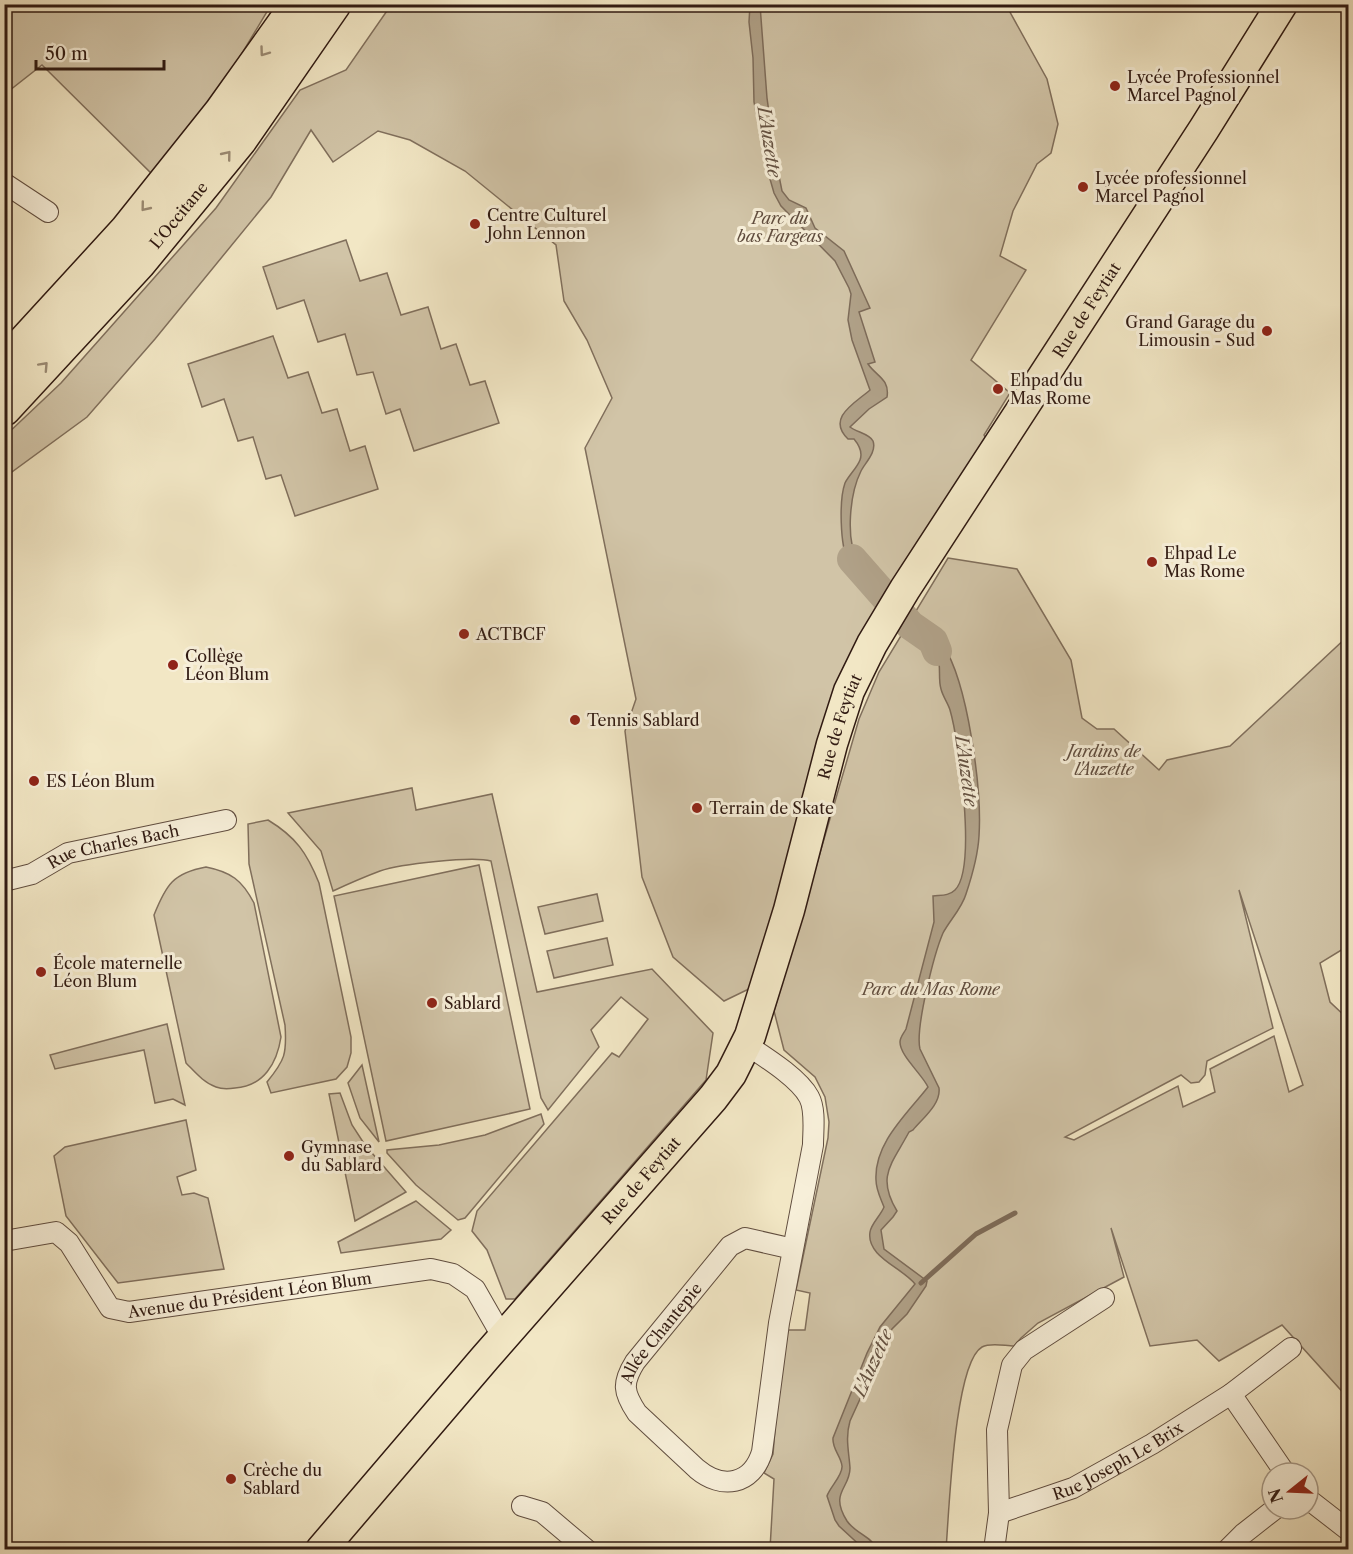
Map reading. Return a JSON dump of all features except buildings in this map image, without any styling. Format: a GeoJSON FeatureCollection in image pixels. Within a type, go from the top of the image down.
{"type":"FeatureCollection","features":[{"type":"Feature","properties":{"kind":"highway","name":"L'Occitane"},"geometry":{"type":"LineString","coordinates":[[4,364],[133,222],[221,112],[298,4]]}},
{"type":"Feature","properties":{"kind":"highway","name":"L'Occitane"},"geometry":{"type":"LineString","coordinates":[[4,409],[139,263],[240,140],[334,4]]}},
{"type":"Feature","properties":{"kind":"main road","name":"Rue de Feytiat"},"geometry":{"type":"LineString","coordinates":[[321,1550],[713,1098],[731,1074],[747,1045],[789,910],[832,744],[849,691],[905,589],[1204,129],[1282,4]]}},
{"type":"Feature","properties":{"kind":"street"},"geometry":{"type":"LineString","coordinates":[[4,183],[48,212]]}},
{"type":"Feature","properties":{"kind":"street","name":"Rue Charles Bach"},"geometry":{"type":"LineString","coordinates":[[4,881],[32,874],[68,853],[226,820]]}},
{"type":"Feature","properties":{"kind":"street","name":"Allée Chantepie"},"geometry":{"type":"LineString","coordinates":[[747,1045],[789,1074],[809,1097],[813,1116],[813,1145],[779,1323],[759,1461],[750,1473],[739,1479],[716,1481],[706,1477],[637,1413],[626,1392],[625,1383],[635,1362],[729,1246],[745,1238],[793,1249]]}},
{"type":"Feature","properties":{"kind":"street","name":"Avenue du Président Léon Blum"},"geometry":{"type":"LineString","coordinates":[[4,1241],[56,1232],[69,1243],[110,1308],[129,1312],[431,1269],[453,1274],[475,1289],[503,1338]]}},
{"type":"Feature","properties":{"kind":"street"},"geometry":{"type":"LineString","coordinates":[[994,1550],[999,1513],[997,1430],[1012,1365],[1024,1350],[1104,1298]]}},
{"type":"Feature","properties":{"kind":"street","name":"Rue Joseph Le Brix"},"geometry":{"type":"LineString","coordinates":[[999,1513],[1073,1488],[1152,1444],[1231,1394],[1291,1348]]}},
{"type":"Feature","properties":{"kind":"street"},"geometry":{"type":"LineString","coordinates":[[1231,1394],[1277,1461]]}},
{"type":"Feature","properties":{"kind":"street"},"geometry":{"type":"LineString","coordinates":[[522,1506],[542,1512],[587,1550]]}},
{"type":"Feature","properties":{"kind":"street"},"geometry":{"type":"LineString","coordinates":[[1320,1509],[1348,1530]]}},
{"type":"Feature","properties":{"kind":"street"},"geometry":{"type":"LineString","coordinates":[[1227,1550],[1260,1521]]}},
{"type":"Feature","properties":{"kind":"green space"},"geometry":{"type":"Polygon","coordinates":[[[4,5],[271,5],[223,85],[153,175],[42,65],[5,94],[4,5]]]}},
{"type":"Feature","properties":{"kind":"green space","name":"Parc du bas Fargeas"},"geometry":{"type":"Polygon","coordinates":[[[391,5],[1006,5],[1047,79],[1058,124],[1051,153],[1037,164],[1013,211],[1000,256],[1026,270],[971,360],[1010,393],[984,435],[989,444],[844,666],[753,987],[724,1001],[673,957],[642,877],[625,731],[636,699],[585,448],[612,398],[587,340],[564,301],[556,245],[465,171],[410,140],[378,131],[333,162],[311,130],[271,197],[155,339],[87,417],[5,477],[5,436],[61,383],[216,208],[300,90],[346,70],[391,5]]]}},
{"type":"Feature","properties":{"kind":"green space"},"geometry":{"type":"Polygon","coordinates":[[[346,240],[360,281],[387,273],[401,315],[428,307],[441,349],[456,344],[470,385],[485,381],[499,423],[414,451],[400,409],[386,414],[373,372],[357,375],[345,334],[318,342],[304,300],[277,309],[263,267],[346,240]]]}},
{"type":"Feature","properties":{"kind":"green space"},"geometry":{"type":"Polygon","coordinates":[[[273,336],[288,378],[308,372],[322,413],[337,409],[350,451],[365,446],[378,489],[295,516],[281,475],[266,479],[253,437],[238,441],[224,399],[202,407],[188,364],[273,336]]]}},
{"type":"Feature","properties":{"kind":"green space"},"geometry":{"type":"Polygon","coordinates":[[[948,558],[1017,569],[1071,660],[1082,718],[1097,729],[1114,729],[1159,770],[1167,760],[1230,746],[1348,636],[1348,946],[1320,963],[1330,1002],[1348,1019],[1348,1398],[1282,1325],[1219,1361],[1197,1340],[1150,1346],[1111,1228],[1124,1277],[1038,1323],[1014,1346],[994,1344],[982,1347],[973,1359],[959,1409],[951,1474],[946,1549],[770,1549],[774,1479],[764,1473],[773,1454],[778,1392],[788,1330],[805,1330],[810,1293],[796,1290],[828,1138],[829,1122],[825,1097],[815,1077],[784,1050],[774,1011],[859,719],[879,672],[948,558]],[[1239,890],[1273,1028],[1207,1061],[1205,1075],[1199,1082],[1191,1083],[1181,1075],[1065,1137],[1074,1140],[1178,1086],[1183,1107],[1215,1092],[1210,1069],[1274,1036],[1289,1092],[1303,1085],[1239,890]]]}},
{"type":"Feature","properties":{"kind":"green space"},"geometry":{"type":"Polygon","coordinates":[[[412,788],[416,810],[492,794],[537,992],[652,969],[713,1033],[706,1080],[515,1299],[506,1299],[487,1250],[472,1231],[477,1211],[612,1053],[619,1057],[648,1019],[621,997],[591,1030],[599,1047],[548,1110],[541,1098],[491,861],[453,860],[403,866],[380,871],[333,891],[321,851],[288,813],[412,788]]]}},
{"type":"Feature","properties":{"kind":"green space"},"geometry":{"type":"Polygon","coordinates":[[[268,820],[300,847],[319,883],[351,1037],[351,1053],[347,1067],[336,1079],[271,1093],[267,1082],[284,1056],[285,1025],[249,864],[248,824],[268,820]]]}},
{"type":"Feature","properties":{"kind":"green space","name":"Sablard"},"geometry":{"type":"Polygon","coordinates":[[[479,865],[530,1109],[386,1141],[334,896],[479,865]]]}},
{"type":"Feature","properties":{"kind":"green space"},"geometry":{"type":"Polygon","coordinates":[[[206,867],[235,878],[245,888],[254,903],[281,1037],[276,1056],[267,1072],[254,1083],[233,1088],[220,1088],[212,1085],[186,1063],[154,915],[172,882],[186,873],[206,867]]]}},
{"type":"Feature","properties":{"kind":"green space"},"geometry":{"type":"Polygon","coordinates":[[[597,894],[603,921],[545,934],[538,907],[597,894]]]}},
{"type":"Feature","properties":{"kind":"green space"},"geometry":{"type":"Polygon","coordinates":[[[607,938],[613,965],[554,978],[547,951],[607,938]]]}},
{"type":"Feature","properties":{"kind":"green space"},"geometry":{"type":"Polygon","coordinates":[[[167,1024],[185,1105],[173,1099],[155,1103],[144,1050],[55,1069],[50,1055],[167,1024]]]}},
{"type":"Feature","properties":{"kind":"green space"},"geometry":{"type":"Polygon","coordinates":[[[362,1065],[379,1142],[360,1118],[348,1083],[362,1065]]]}},
{"type":"Feature","properties":{"kind":"green space"},"geometry":{"type":"Polygon","coordinates":[[[340,1093],[352,1125],[365,1145],[406,1192],[355,1221],[329,1094],[340,1093]]]}},
{"type":"Feature","properties":{"kind":"green space"},"geometry":{"type":"Polygon","coordinates":[[[541,1114],[544,1124],[465,1218],[458,1220],[416,1185],[387,1153],[387,1150],[439,1145],[485,1135],[541,1114]]]}},
{"type":"Feature","properties":{"kind":"green space"},"geometry":{"type":"Polygon","coordinates":[[[186,1120],[196,1170],[177,1177],[182,1195],[194,1193],[208,1198],[224,1269],[118,1283],[66,1216],[54,1156],[65,1147],[186,1120]]]}},
{"type":"Feature","properties":{"kind":"green space"},"geometry":{"type":"Polygon","coordinates":[[[416,1201],[451,1230],[441,1239],[341,1253],[338,1242],[416,1201]]]}},
{"type":"Feature","properties":{"kind":"water"},"geometry":{"type":"Polygon","coordinates":[[[750,5],[760,5],[767,98],[782,191],[789,200],[806,208],[815,228],[844,251],[870,308],[859,312],[875,362],[868,364],[884,382],[887,397],[869,409],[850,427],[869,437],[874,445],[857,480],[850,516],[850,529],[854,552],[862,568],[879,586],[876,592],[848,561],[842,534],[843,491],[845,483],[859,463],[861,454],[856,441],[848,439],[842,431],[841,418],[870,390],[852,340],[848,320],[851,294],[835,261],[781,206],[774,193],[766,165],[754,102],[750,5]]]}},
{"type":"Feature","properties":{"kind":"water"},"geometry":{"type":"Polygon","coordinates":[[[911,619],[940,641],[952,662],[960,684],[976,765],[979,836],[976,858],[964,899],[943,933],[935,957],[920,1025],[920,1049],[939,1088],[939,1094],[930,1110],[909,1132],[892,1162],[887,1179],[891,1199],[897,1211],[881,1230],[884,1249],[927,1281],[907,1314],[892,1329],[850,1421],[848,1439],[850,1468],[840,1503],[850,1525],[871,1541],[877,1549],[865,1550],[839,1526],[827,1496],[842,1470],[833,1438],[867,1353],[880,1327],[915,1284],[879,1255],[870,1241],[871,1229],[884,1207],[877,1187],[877,1166],[880,1154],[893,1130],[928,1087],[907,1059],[900,1040],[906,1029],[934,922],[933,896],[948,894],[955,890],[961,877],[965,857],[964,803],[954,726],[941,689],[938,658],[928,643],[906,626],[911,619]]]}},
{"type":"Feature","properties":{"kind":"waterway","name":"L'Auzette"},"geometry":{"type":"LineString","coordinates":[[852,559],[910,625],[933,641],[937,651]]}},
{"type":"Feature","properties":{"kind":"waterway"},"geometry":{"type":"LineString","coordinates":[[921,1283],[976,1234],[1015,1213]]}},
{"type":"Feature","properties":{"kind":"place","name":"Lycée Professionnel Marcel Pagnol"},"geometry":{"type":"Point","coordinates":[1115,86]}},
{"type":"Feature","properties":{"kind":"place","name":"Lycée professionnel Marcel Pagnol"},"geometry":{"type":"Point","coordinates":[1083,187]}},
{"type":"Feature","properties":{"kind":"place","name":"Centre Culturel John Lennon"},"geometry":{"type":"Point","coordinates":[475,224]}},
{"type":"Feature","properties":{"kind":"place","name":"Grand Garage du Limousin - Sud"},"geometry":{"type":"Point","coordinates":[1267,331]}},
{"type":"Feature","properties":{"kind":"place","name":"Ehpad du Mas Rome"},"geometry":{"type":"Point","coordinates":[998,389]}},
{"type":"Feature","properties":{"kind":"place","name":"Ehpad Le Mas Rome"},"geometry":{"type":"Point","coordinates":[1152,562]}},
{"type":"Feature","properties":{"kind":"place","name":"ACTBCF"},"geometry":{"type":"Point","coordinates":[464,634]}},
{"type":"Feature","properties":{"kind":"place","name":"Collège Léon Blum"},"geometry":{"type":"Point","coordinates":[173,665]}},
{"type":"Feature","properties":{"kind":"place","name":"Tennis Sablard"},"geometry":{"type":"Point","coordinates":[575,720]}},
{"type":"Feature","properties":{"kind":"place","name":"ES Léon Blum"},"geometry":{"type":"Point","coordinates":[34,781]}},
{"type":"Feature","properties":{"kind":"place","name":"Terrain de Skate"},"geometry":{"type":"Point","coordinates":[697,808]}},
{"type":"Feature","properties":{"kind":"place","name":"École maternelle Léon Blum"},"geometry":{"type":"Point","coordinates":[41,972]}},
{"type":"Feature","properties":{"kind":"place","name":"Sablard"},"geometry":{"type":"Point","coordinates":[432,1003]}},
{"type":"Feature","properties":{"kind":"place","name":"Gymnase du Sablard"},"geometry":{"type":"Point","coordinates":[289,1156]}},
{"type":"Feature","properties":{"kind":"place","name":"Crèche du Sablard"},"geometry":{"type":"Point","coordinates":[231,1479]}},
{"type":"Feature","properties":{"kind":"park label","name":"Jardins de l'Auzette"},"geometry":{"type":"Point","coordinates":[1104,760]}},
{"type":"Feature","properties":{"kind":"park label","name":"Parc du Mas Rome"},"geometry":{"type":"Point","coordinates":[931,989]}}]}
